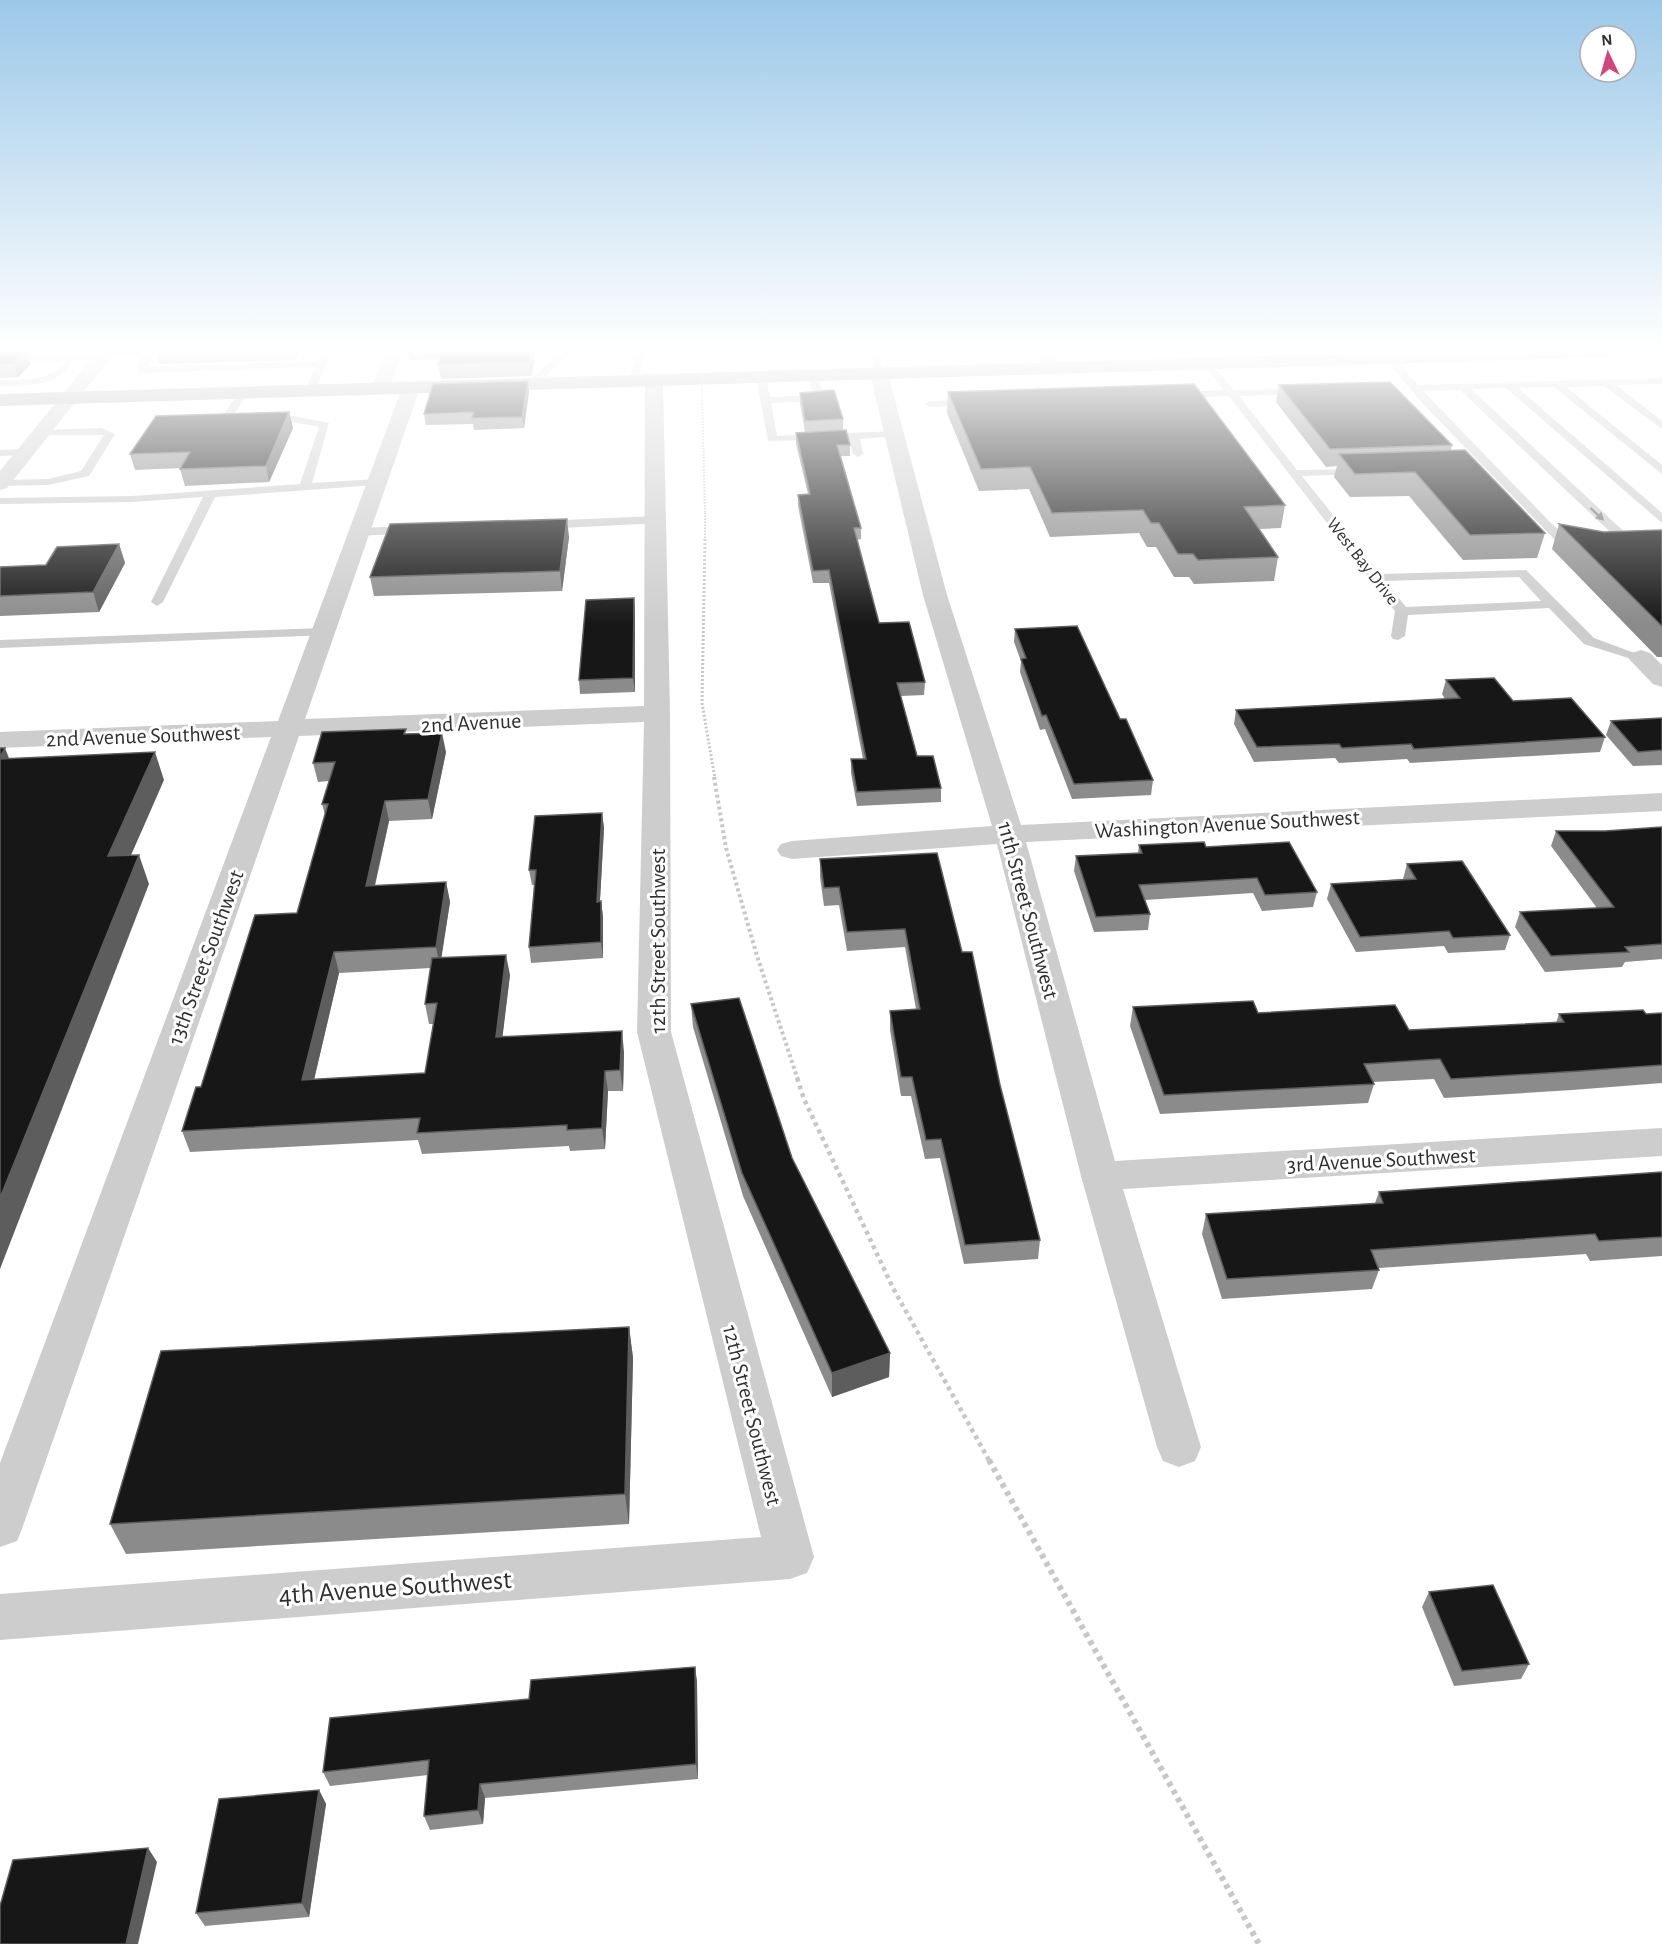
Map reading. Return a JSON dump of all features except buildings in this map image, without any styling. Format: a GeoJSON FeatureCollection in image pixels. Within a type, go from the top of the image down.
{"type":"FeatureCollection","features":[{"type":"Feature","properties":{"kind":"street"},"geometry":{"type":"LineString","coordinates":[[0,483],[33,443]]}},
{"type":"Feature","properties":{"kind":"street","name":"13th Street Southwest"},"geometry":{"type":"LineString","coordinates":[[0,1526],[376,482],[384,443]]}},
{"type":"Feature","properties":{"kind":"street","name":"12th Street Southwest"},"geometry":{"type":"LineString","coordinates":[[649,443],[655,520],[657,713],[654,1032],[790,1557]]}},
{"type":"Feature","properties":{"kind":"street","name":"11th Street Southwest"},"geometry":{"type":"LineString","coordinates":[[896,443],[935,595],[1009,834],[1100,1176],[1179,1447]]}},
{"type":"Feature","properties":{"kind":"street"},"geometry":{"type":"LineString","coordinates":[[1641,658],[1662,680]]}},
{"type":"Feature","properties":{"kind":"street","name":"2nd Avenue"},"geometry":{"type":"LineString","coordinates":[[286,730],[657,713]]}},
{"type":"Feature","properties":{"kind":"street","name":"2nd Avenue Southwest"},"geometry":{"type":"LineString","coordinates":[[0,740],[286,730]]}},
{"type":"Feature","properties":{"kind":"street","name":"Washington Avenue Southwest"},"geometry":{"type":"LineString","coordinates":[[792,850],[1009,834],[1662,802]]}},
{"type":"Feature","properties":{"kind":"street","name":"3rd Avenue Southwest"},"geometry":{"type":"LineString","coordinates":[[1100,1176],[1662,1142]]}},
{"type":"Feature","properties":{"kind":"street","name":"4th Avenue Southwest"},"geometry":{"type":"LineString","coordinates":[[0,1617],[790,1557]]}},
{"type":"Feature","properties":{"kind":"lane"},"geometry":{"type":"LineString","coordinates":[[0,483],[48,482],[85,474],[105,443]]}},
{"type":"Feature","properties":{"kind":"lane"},"geometry":{"type":"LineString","coordinates":[[305,487],[320,443]]}},
{"type":"Feature","properties":{"kind":"lane"},"geometry":{"type":"LineString","coordinates":[[855,443],[858,454]]}},
{"type":"Feature","properties":{"kind":"lane","name":"West Bay Drive"},"geometry":{"type":"LineString","coordinates":[[1270,443],[1402,611],[1552,604]]}},
{"type":"Feature","properties":{"kind":"lane"},"geometry":{"type":"LineString","coordinates":[[1463,443],[1484,467],[1560,537],[1587,543]]}},
{"type":"Feature","properties":{"kind":"lane"},"geometry":{"type":"LineString","coordinates":[[1524,443],[1635,544],[1609,545]]}},
{"type":"Feature","properties":{"kind":"lane"},"geometry":{"type":"LineString","coordinates":[[1574,443],[1662,519]]}},
{"type":"Feature","properties":{"kind":"lane"},"geometry":{"type":"LineString","coordinates":[[1628,443],[1662,471]]}},
{"type":"Feature","properties":{"kind":"lane"},"geometry":{"type":"LineString","coordinates":[[0,453],[25,452]]}},
{"type":"Feature","properties":{"kind":"lane"},"geometry":{"type":"LineString","coordinates":[[1293,473],[1374,470]]}},
{"type":"Feature","properties":{"kind":"lane"},"geometry":{"type":"LineString","coordinates":[[0,501],[132,499],[376,482]]}},
{"type":"Feature","properties":{"kind":"lane"},"geometry":{"type":"LineString","coordinates":[[157,602],[211,494]]}},
{"type":"Feature","properties":{"kind":"lane"},"geometry":{"type":"LineString","coordinates":[[531,525],[655,520]]}},
{"type":"Feature","properties":{"kind":"lane"},"geometry":{"type":"LineString","coordinates":[[358,532],[420,530]]}},
{"type":"Feature","properties":{"kind":"lane"},"geometry":{"type":"LineString","coordinates":[[1376,578],[1522,573],[1589,641],[1641,658]]}},
{"type":"Feature","properties":{"kind":"lane"},"geometry":{"type":"LineString","coordinates":[[1398,636],[1402,611]]}},
{"type":"Feature","properties":{"kind":"lane"},"geometry":{"type":"LineString","coordinates":[[0,644],[322,632]]}},
{"type":"Feature","properties":{"kind":"path"},"geometry":{"type":"LineString","coordinates":[[703,443],[705,513],[702,704],[726,848],[757,956],[804,1099],[893,1288],[1259,1944]]}}]}
